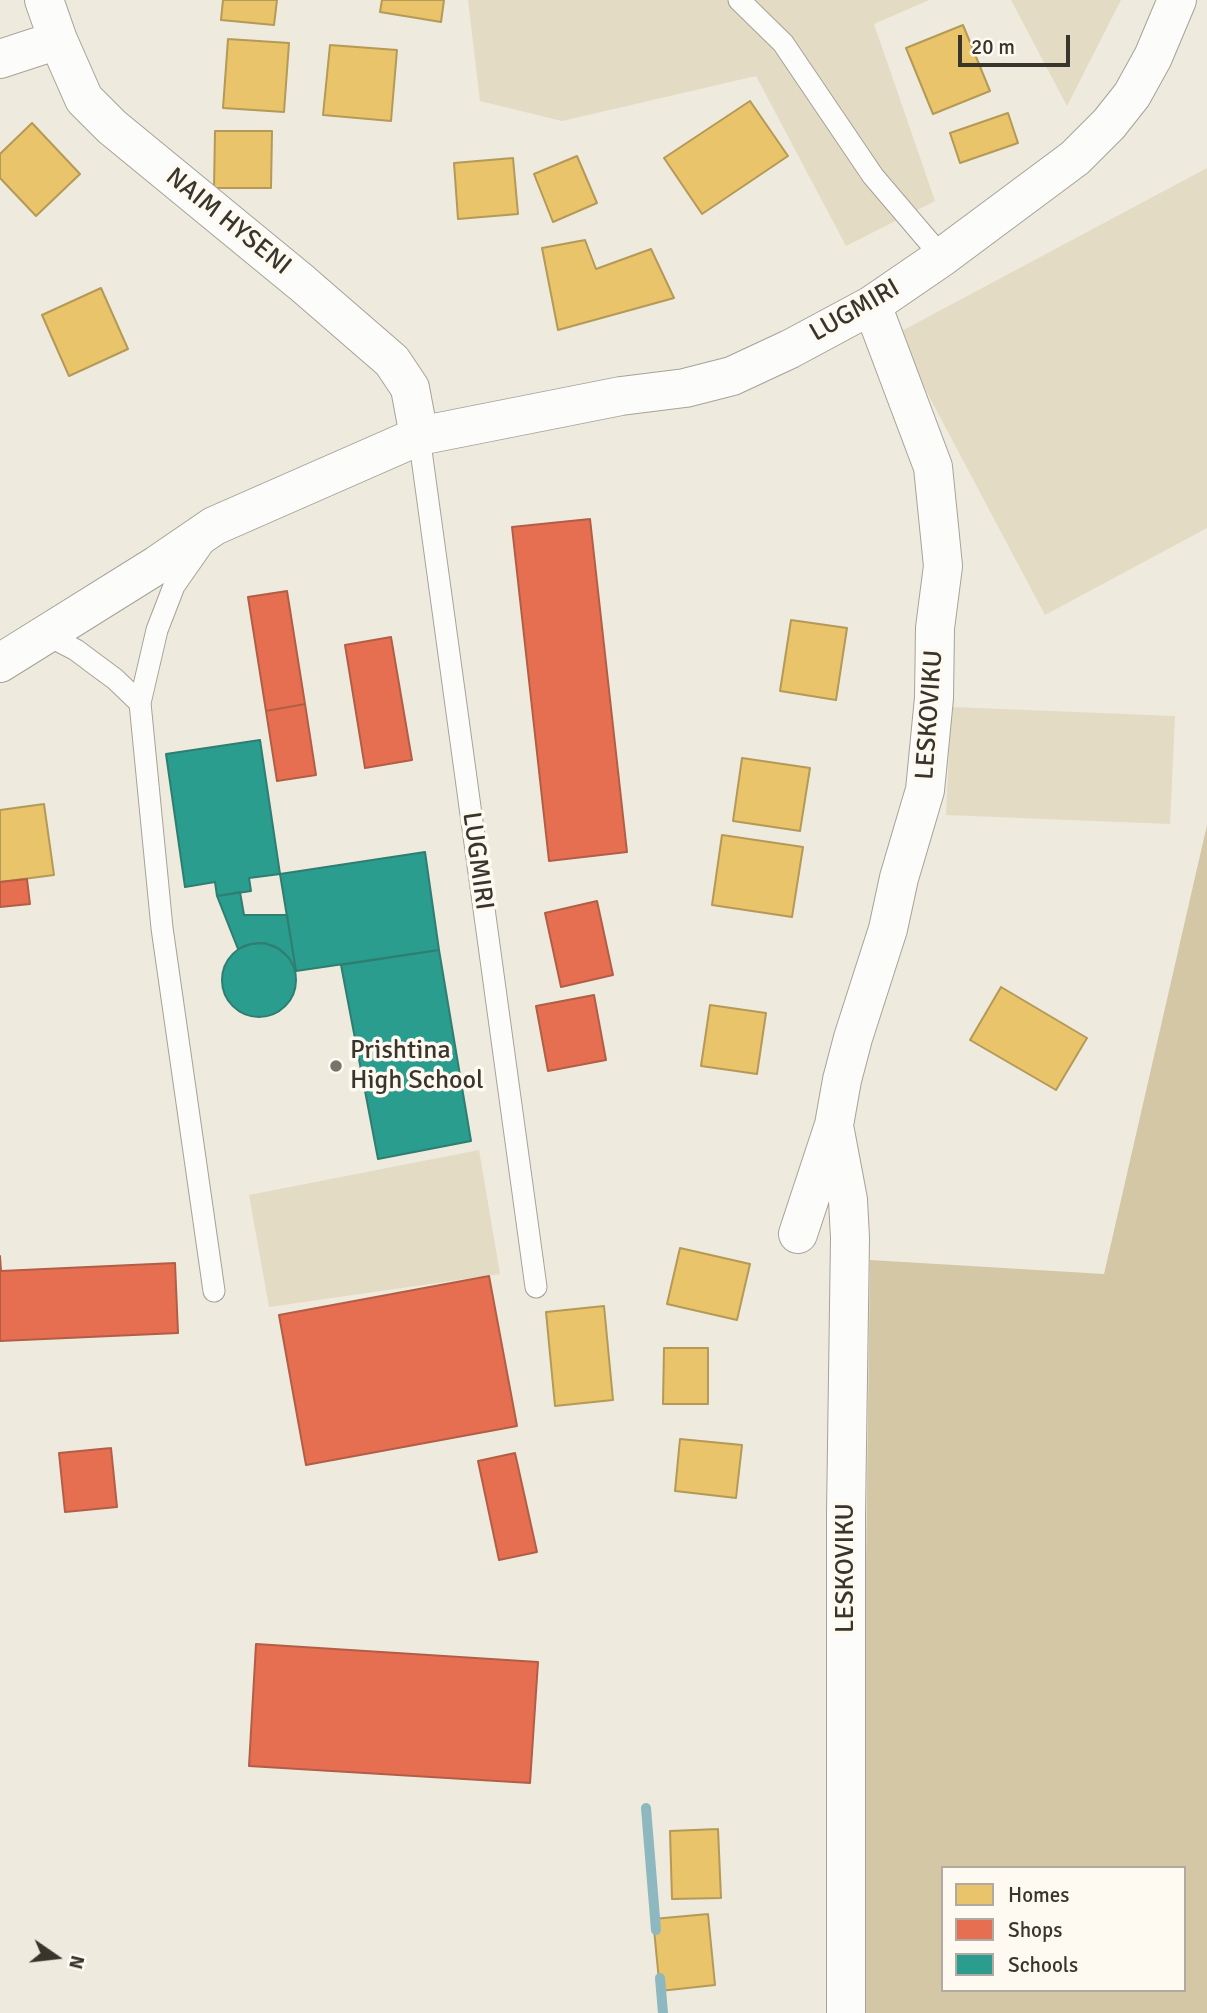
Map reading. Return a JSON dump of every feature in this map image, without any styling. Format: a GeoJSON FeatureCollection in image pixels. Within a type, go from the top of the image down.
{"type":"FeatureCollection","features":[{"type":"Feature","properties":{"kind":"street","name":"NAIM HYSENI"},"geometry":{"type":"LineString","coordinates":[[44,0],[84,99],[112,127],[302,282],[392,361],[410,388],[419,436]]}},
{"type":"Feature","properties":{"kind":"street","name":"LUGMIRI"},"geometry":{"type":"LineString","coordinates":[[0,663],[157,565],[214,526],[419,436],[621,396],[685,388],[732,376],[790,349],[872,305],[942,257],[1075,158],[1109,124],[1132,94],[1148,66],[1177,0]]}},
{"type":"Feature","properties":{"kind":"street"},"geometry":{"type":"LineString","coordinates":[[0,59],[58,40]]}},
{"type":"Feature","properties":{"kind":"street","name":"LESKOVIKU"},"geometry":{"type":"LineString","coordinates":[[798,1234],[834,1125],[853,1038],[888,929],[899,878],[925,790],[934,698],[935,628],[943,566],[933,467],[872,305]]}},
{"type":"Feature","properties":{"kind":"street","name":"LESKOVIKU"},"geometry":{"type":"LineString","coordinates":[[834,1125],[848,1200],[850,1238],[846,1528],[846,2013]]}},
{"type":"Feature","properties":{"kind":"lane"},"geometry":{"type":"LineString","coordinates":[[739,0],[783,43],[873,176],[942,257]]}},
{"type":"Feature","properties":{"kind":"lane","name":"LUGMIRI"},"geometry":{"type":"LineString","coordinates":[[419,436],[536,1287]]}},
{"type":"Feature","properties":{"kind":"lane"},"geometry":{"type":"LineString","coordinates":[[214,526],[174,586],[157,630],[139,703],[162,929],[214,1291]]}},
{"type":"Feature","properties":{"kind":"lane"},"geometry":{"type":"LineString","coordinates":[[45,634],[75,650],[106,672],[139,703]]}},
{"type":"Feature","properties":{"kind":"shaded area"},"geometry":{"type":"Polygon","coordinates":[[[468,0],[929,0],[874,24],[935,201],[846,246],[756,76],[562,121],[480,101],[468,0]]]}},
{"type":"Feature","properties":{"kind":"shaded area"},"geometry":{"type":"Polygon","coordinates":[[[1011,0],[1121,0],[1067,106],[1011,0]]]}},
{"type":"Feature","properties":{"kind":"shaded area"},"geometry":{"type":"Polygon","coordinates":[[[1207,168],[1207,528],[1045,615],[896,334],[1207,168]]]}},
{"type":"Feature","properties":{"kind":"shaded area"},"geometry":{"type":"Polygon","coordinates":[[[951,707],[1175,716],[1170,824],[946,815],[951,707]]]}},
{"type":"Feature","properties":{"kind":"shaded area"},"geometry":{"type":"Polygon","coordinates":[[[1207,825],[1207,2013],[860,2013],[870,1260],[1104,1274],[1207,825]]]}},
{"type":"Feature","properties":{"kind":"shaded area"},"geometry":{"type":"Polygon","coordinates":[[[479,1150],[500,1274],[269,1307],[249,1195],[479,1150]]]}},
{"type":"Feature","properties":{"kind":"building: Homes"},"geometry":{"type":"Polygon","coordinates":[[[223,0],[277,0],[274,25],[221,20],[223,0]]]}},
{"type":"Feature","properties":{"kind":"building: Homes"},"geometry":{"type":"Polygon","coordinates":[[[382,0],[444,0],[441,22],[380,12],[382,0]]]}},
{"type":"Feature","properties":{"kind":"building: Homes"},"geometry":{"type":"Polygon","coordinates":[[[963,25],[990,91],[933,114],[906,48],[963,25]]]}},
{"type":"Feature","properties":{"kind":"building: Homes"},"geometry":{"type":"Polygon","coordinates":[[[228,39],[289,43],[284,112],[223,108],[228,39]]]}},
{"type":"Feature","properties":{"kind":"building: Homes"},"geometry":{"type":"Polygon","coordinates":[[[330,45],[397,50],[391,121],[323,115],[330,45]]]}},
{"type":"Feature","properties":{"kind":"building: Homes"},"geometry":{"type":"Polygon","coordinates":[[[750,101],[788,156],[702,214],[664,158],[750,101]]]}},
{"type":"Feature","properties":{"kind":"building: Homes"},"geometry":{"type":"Polygon","coordinates":[[[1008,113],[1018,143],[960,163],[950,133],[1008,113]]]}},
{"type":"Feature","properties":{"kind":"building: Homes"},"geometry":{"type":"Polygon","coordinates":[[[32,123],[80,174],[36,216],[0,178],[0,154],[32,123]]]}},
{"type":"Feature","properties":{"kind":"building: Homes"},"geometry":{"type":"Polygon","coordinates":[[[215,131],[272,131],[271,188],[214,188],[215,131]]]}},
{"type":"Feature","properties":{"kind":"building: Homes"},"geometry":{"type":"Polygon","coordinates":[[[577,156],[597,203],[553,222],[534,174],[577,156]]]}},
{"type":"Feature","properties":{"kind":"building: Homes"},"geometry":{"type":"Polygon","coordinates":[[[513,158],[518,214],[458,219],[454,163],[513,158]]]}},
{"type":"Feature","properties":{"kind":"building: Homes"},"geometry":{"type":"Polygon","coordinates":[[[585,240],[596,269],[651,249],[674,298],[558,330],[542,248],[585,240]]]}},
{"type":"Feature","properties":{"kind":"building: Homes"},"geometry":{"type":"Polygon","coordinates":[[[101,288],[128,349],[69,376],[42,315],[101,288]]]}},
{"type":"Feature","properties":{"kind":"building: Homes"},"geometry":{"type":"Polygon","coordinates":[[[791,620],[847,628],[836,700],[780,691],[791,620]]]}},
{"type":"Feature","properties":{"kind":"building: Homes"},"geometry":{"type":"Polygon","coordinates":[[[742,758],[810,768],[800,831],[733,821],[742,758]]]}},
{"type":"Feature","properties":{"kind":"building: Homes"},"geometry":{"type":"Polygon","coordinates":[[[44,804],[54,875],[0,882],[0,810],[44,804]]]}},
{"type":"Feature","properties":{"kind":"building: Homes"},"geometry":{"type":"Polygon","coordinates":[[[722,835],[803,847],[792,917],[712,905],[722,835]]]}},
{"type":"Feature","properties":{"kind":"building: Homes"},"geometry":{"type":"Polygon","coordinates":[[[1001,987],[1087,1038],[1056,1090],[970,1040],[1001,987]]]}},
{"type":"Feature","properties":{"kind":"building: Homes"},"geometry":{"type":"Polygon","coordinates":[[[710,1005],[766,1013],[757,1074],[701,1066],[710,1005]]]}},
{"type":"Feature","properties":{"kind":"building: Homes"},"geometry":{"type":"Polygon","coordinates":[[[680,1248],[750,1264],[737,1320],[667,1304],[680,1248]]]}},
{"type":"Feature","properties":{"kind":"building: Homes"},"geometry":{"type":"Polygon","coordinates":[[[604,1306],[613,1400],[555,1406],[546,1312],[604,1306]]]}},
{"type":"Feature","properties":{"kind":"building: Homes"},"geometry":{"type":"Polygon","coordinates":[[[664,1348],[708,1348],[708,1404],[663,1404],[664,1348]]]}},
{"type":"Feature","properties":{"kind":"building: Homes"},"geometry":{"type":"Polygon","coordinates":[[[680,1439],[742,1445],[736,1498],[675,1491],[680,1439]]]}},
{"type":"Feature","properties":{"kind":"building: Homes"},"geometry":{"type":"Polygon","coordinates":[[[718,1829],[721,1898],[672,1899],[670,1831],[718,1829]]]}},
{"type":"Feature","properties":{"kind":"building: Homes"},"geometry":{"type":"Polygon","coordinates":[[[708,1914],[715,1985],[660,1991],[653,1919],[708,1914]]]}},
{"type":"Feature","properties":{"kind":"building: Shops"},"geometry":{"type":"Polygon","coordinates":[[[590,519],[627,852],[549,861],[512,527],[590,519]]]}},
{"type":"Feature","properties":{"kind":"building: Shops"},"geometry":{"type":"Polygon","coordinates":[[[287,591],[305,704],[266,711],[248,597],[287,591]]]}},
{"type":"Feature","properties":{"kind":"building: Shops"},"geometry":{"type":"Polygon","coordinates":[[[391,637],[412,760],[365,768],[345,645],[391,637]]]}},
{"type":"Feature","properties":{"kind":"building: Shops"},"geometry":{"type":"Polygon","coordinates":[[[305,704],[316,775],[277,781],[266,711],[305,704]]]}},
{"type":"Feature","properties":{"kind":"building: Shops"},"geometry":{"type":"Polygon","coordinates":[[[27,879],[30,904],[0,907],[0,882],[27,879]]]}},
{"type":"Feature","properties":{"kind":"building: Shops"},"geometry":{"type":"Polygon","coordinates":[[[597,901],[613,975],[561,987],[545,913],[597,901]]]}},
{"type":"Feature","properties":{"kind":"building: Shops"},"geometry":{"type":"Polygon","coordinates":[[[594,995],[606,1060],[548,1071],[536,1006],[594,995]]]}},
{"type":"Feature","properties":{"kind":"building: Shops"},"geometry":{"type":"Polygon","coordinates":[[[0,1256],[1,1271],[175,1263],[178,1333],[0,1341],[0,1256]]]}},
{"type":"Feature","properties":{"kind":"building: Shops"},"geometry":{"type":"Polygon","coordinates":[[[489,1276],[517,1426],[306,1465],[279,1315],[489,1276]]]}},
{"type":"Feature","properties":{"kind":"building: Shops"},"geometry":{"type":"Polygon","coordinates":[[[111,1448],[117,1507],[65,1512],[59,1453],[111,1448]]]}},
{"type":"Feature","properties":{"kind":"building: Shops"},"geometry":{"type":"Polygon","coordinates":[[[515,1453],[537,1552],[499,1560],[478,1461],[515,1453]]]}},
{"type":"Feature","properties":{"kind":"building: Shops"},"geometry":{"type":"Polygon","coordinates":[[[256,1644],[538,1662],[530,1783],[249,1766],[256,1644]]]}},
{"type":"Feature","properties":{"kind":"building: Schools"},"geometry":{"type":"Polygon","coordinates":[[[260,740],[280,874],[249,878],[251,891],[217,896],[215,882],[185,887],[166,754],[260,740]]]}},
{"type":"Feature","properties":{"kind":"building: Schools"},"geometry":{"type":"Polygon","coordinates":[[[425,852],[439,950],[296,971],[280,874],[425,852]]]}},
{"type":"Feature","properties":{"kind":"building: Schools"},"geometry":{"type":"Polygon","coordinates":[[[240,892],[244,915],[287,915],[296,971],[289,958],[279,949],[265,943],[238,949],[217,896],[240,892]]]}},
{"type":"Feature","properties":{"kind":"building: Schools"},"geometry":{"type":"Polygon","coordinates":[[[259,943],[273,946],[285,954],[293,966],[296,980],[293,994],[285,1006],[273,1014],[259,1017],[245,1014],[233,1006],[225,994],[222,980],[225,966],[233,954],[245,946],[259,943]]]}},
{"type":"Feature","properties":{"kind":"building: Schools"},"geometry":{"type":"Polygon","coordinates":[[[439,950],[471,1141],[378,1159],[341,965],[439,950]]]}},
{"type":"Feature","properties":{"kind":"waterway"},"geometry":{"type":"LineString","coordinates":[[646,1808],[656,1930]]}},
{"type":"Feature","properties":{"kind":"waterway"},"geometry":{"type":"LineString","coordinates":[[660,1978],[663,2013]]}},
{"type":"Feature","properties":{"kind":"place","name":"Prishtina High School"},"geometry":{"type":"Point","coordinates":[336,1066]}}]}
